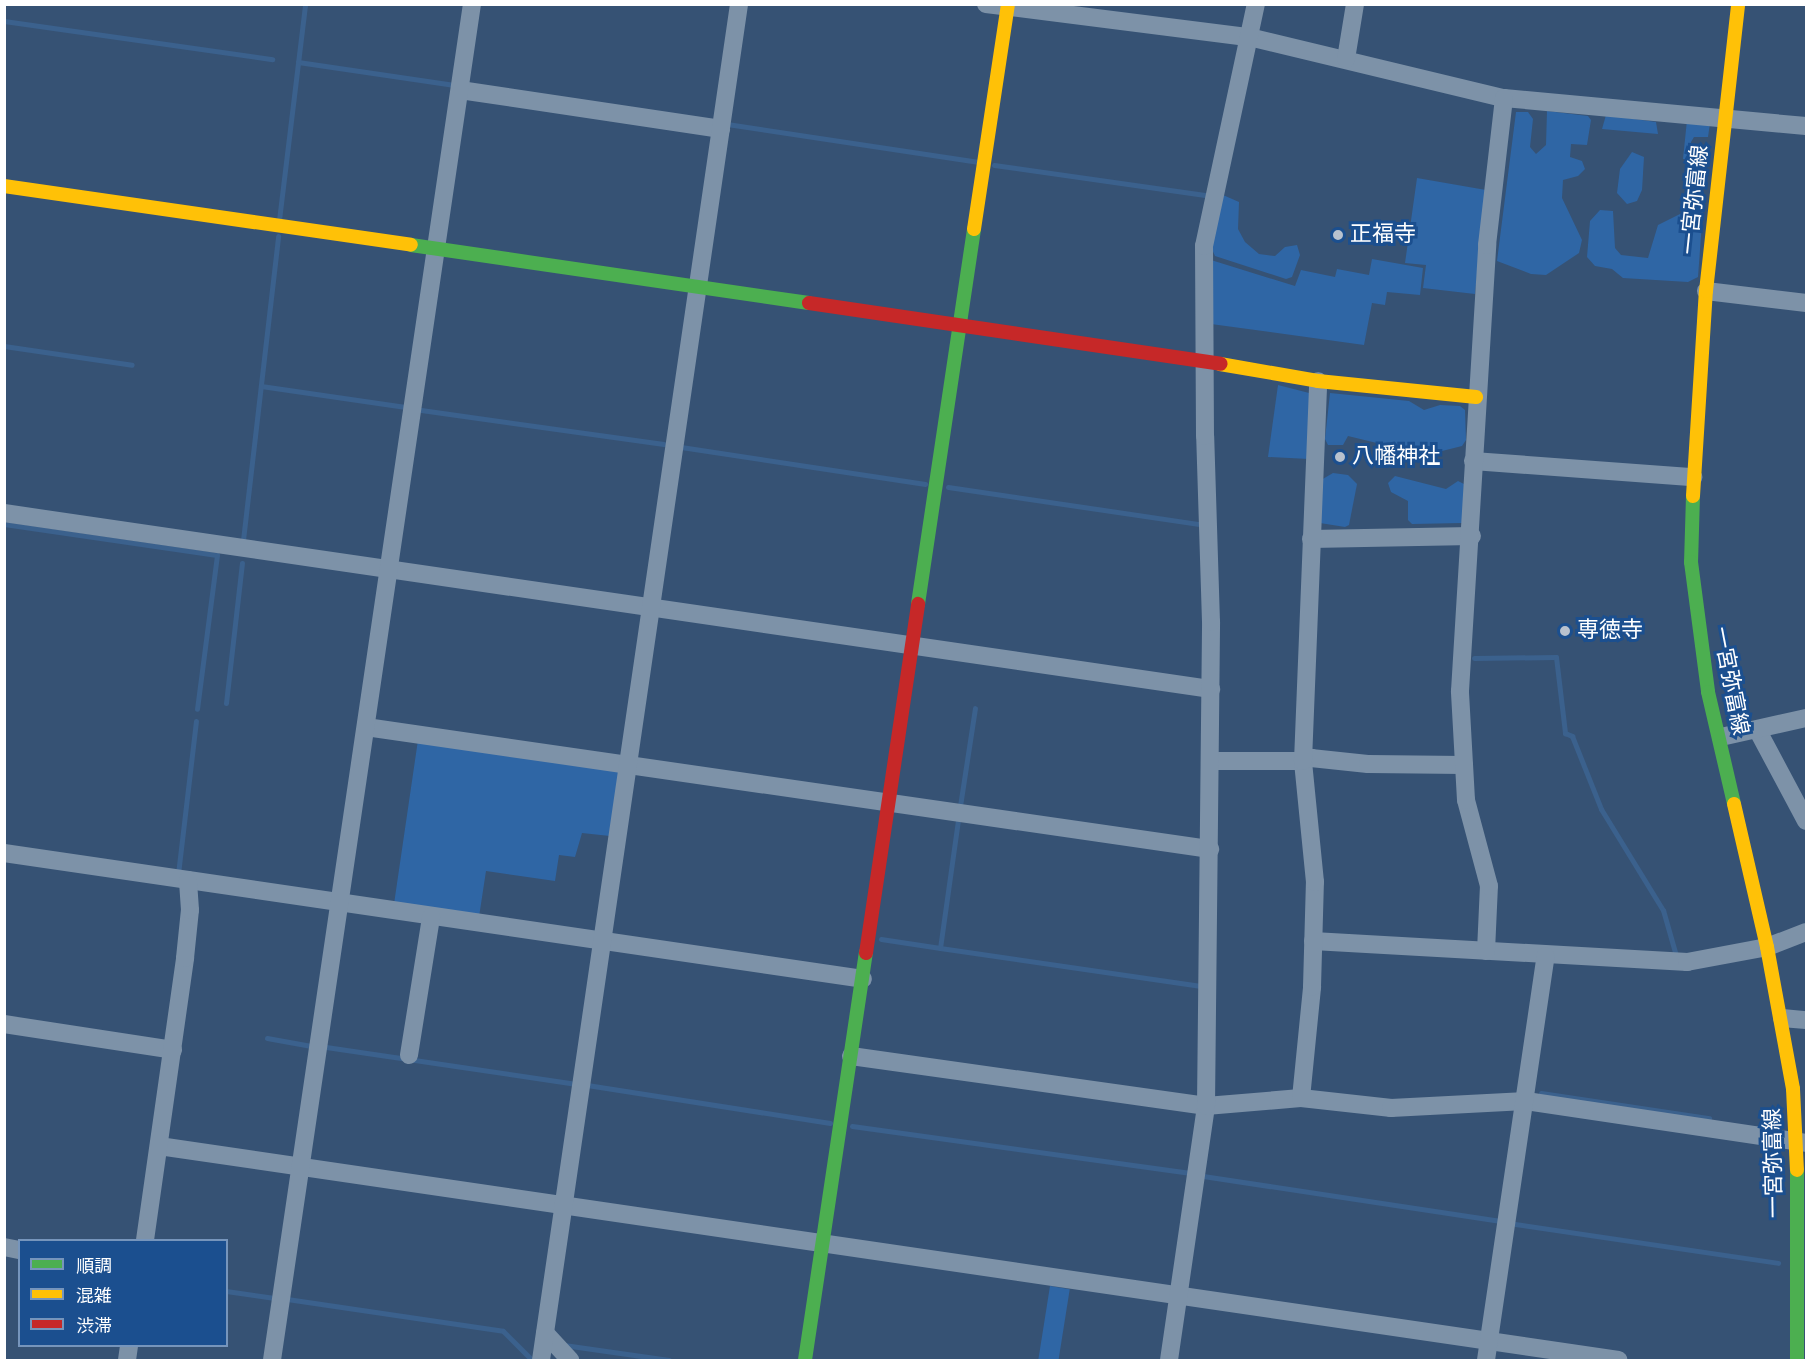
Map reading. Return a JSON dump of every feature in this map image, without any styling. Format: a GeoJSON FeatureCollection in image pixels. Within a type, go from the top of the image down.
{"type":"FeatureCollection","features":[{"type":"Feature","properties":{"kind":"street"},"geometry":{"type":"LineString","coordinates":[[272,1360],[342,902],[472,4]]}},
{"type":"Feature","properties":{"kind":"street"},"geometry":{"type":"LineString","coordinates":[[541,1360],[739,4]]}},
{"type":"Feature","properties":{"kind":"street"},"geometry":{"type":"LineString","coordinates":[[986,4],[1009,5],[1249,37],[1504,98],[1806,126]]}},
{"type":"Feature","properties":{"kind":"street"},"geometry":{"type":"LineString","coordinates":[[1168,1360],[1206,1106],[1211,689],[1204,246],[1256,4]]}},
{"type":"Feature","properties":{"kind":"street"},"geometry":{"type":"LineString","coordinates":[[1346,59],[1355,4]]}},
{"type":"Feature","properties":{"kind":"street","name":"一宮弥富線"},"geometry":{"type":"LineString","coordinates":[[1738,4],[1706,291],[1693,477],[1695,604],[1708,692],[1721,737],[1747,870],[1782,1018],[1802,1141],[1797,1360]]}},
{"type":"Feature","properties":{"kind":"street"},"geometry":{"type":"LineString","coordinates":[[805,1360],[1009,5]]}},
{"type":"Feature","properties":{"kind":"street"},"geometry":{"type":"LineString","coordinates":[[460,90],[721,129]]}},
{"type":"Feature","properties":{"kind":"street"},"geometry":{"type":"LineString","coordinates":[[1486,951],[1488,886],[1466,800],[1460,691],[1472,536],[1476,397],[1492,184],[1504,98]]}},
{"type":"Feature","properties":{"kind":"street"},"geometry":{"type":"LineString","coordinates":[[4,186],[438,247],[1206,361],[1318,381],[1476,397]]}},
{"type":"Feature","properties":{"kind":"street"},"geometry":{"type":"LineString","coordinates":[[1706,291],[1806,303]]}},
{"type":"Feature","properties":{"kind":"street"},"geometry":{"type":"LineString","coordinates":[[1301,1098],[1313,941],[1315,882],[1303,761],[1318,381]]}},
{"type":"Feature","properties":{"kind":"street"},"geometry":{"type":"LineString","coordinates":[[1473,461],[1693,477]]}},
{"type":"Feature","properties":{"kind":"street"},"geometry":{"type":"LineString","coordinates":[[4,513],[1211,689]]}},
{"type":"Feature","properties":{"kind":"street"},"geometry":{"type":"LineString","coordinates":[[1311,538],[1472,536]]}},
{"type":"Feature","properties":{"kind":"street"},"geometry":{"type":"LineString","coordinates":[[1721,737],[1758,731],[1806,718]]}},
{"type":"Feature","properties":{"kind":"street"},"geometry":{"type":"LineString","coordinates":[[366,727],[1210,849]]}},
{"type":"Feature","properties":{"kind":"street"},"geometry":{"type":"LineString","coordinates":[[1758,731],[1806,821]]}},
{"type":"Feature","properties":{"kind":"street"},"geometry":{"type":"LineString","coordinates":[[1210,761],[1303,761],[1311,758],[1368,764],[1464,765]]}},
{"type":"Feature","properties":{"kind":"street"},"geometry":{"type":"LineString","coordinates":[[4,853],[863,979]]}},
{"type":"Feature","properties":{"kind":"street"},"geometry":{"type":"LineString","coordinates":[[145,1239],[173,1050],[190,910],[196,881]]}},
{"type":"Feature","properties":{"kind":"street"},"geometry":{"type":"LineString","coordinates":[[409,1055],[431,917]]}},
{"type":"Feature","properties":{"kind":"street"},"geometry":{"type":"LineString","coordinates":[[1313,941],[1546,956],[1687,962],[1767,947],[1806,932]]}},
{"type":"Feature","properties":{"kind":"street"},"geometry":{"type":"LineString","coordinates":[[1486,1360],[1546,956]]}},
{"type":"Feature","properties":{"kind":"street"},"geometry":{"type":"LineString","coordinates":[[1782,1018],[1806,1020]]}},
{"type":"Feature","properties":{"kind":"street"},"geometry":{"type":"LineString","coordinates":[[4,1024],[173,1050]]}},
{"type":"Feature","properties":{"kind":"street"},"geometry":{"type":"LineString","coordinates":[[852,1056],[1206,1106],[1301,1098],[1391,1108],[1526,1101],[1802,1141]]}},
{"type":"Feature","properties":{"kind":"street"},"geometry":{"type":"LineString","coordinates":[[159,1146],[824,1241],[1614,1360]]}},
{"type":"Feature","properties":{"kind":"street"},"geometry":{"type":"LineString","coordinates":[[545,1333],[570,1360]]}},
{"type":"Feature","properties":{"kind":"shaded area"},"geometry":{"type":"Polygon","coordinates":[[[1547,111],[1588,116],[1591,120],[1587,145],[1571,144],[1570,157],[1582,161],[1585,169],[1578,176],[1563,180],[1562,198],[1582,240],[1579,253],[1546,275],[1531,274],[1497,261],[1516,112],[1528,112],[1533,119],[1530,147],[1536,154],[1546,145],[1547,111]]]}},
{"type":"Feature","properties":{"kind":"shaded area"},"geometry":{"type":"Polygon","coordinates":[[[1606,115],[1656,122],[1658,134],[1602,129],[1606,115]]]}},
{"type":"Feature","properties":{"kind":"shaded area"},"geometry":{"type":"Polygon","coordinates":[[[1687,120],[1710,123],[1708,137],[1694,137],[1691,142],[1690,160],[1683,159],[1687,120]]]}},
{"type":"Feature","properties":{"kind":"shaded area"},"geometry":{"type":"Polygon","coordinates":[[[1632,152],[1644,157],[1642,190],[1637,201],[1627,204],[1617,193],[1620,169],[1632,152]]]}},
{"type":"Feature","properties":{"kind":"shaded area"},"geometry":{"type":"Polygon","coordinates":[[[1417,178],[1486,190],[1475,294],[1423,288],[1426,265],[1405,263],[1417,178]]]}},
{"type":"Feature","properties":{"kind":"shaded area"},"geometry":{"type":"Polygon","coordinates":[[[1223,195],[1239,202],[1238,229],[1245,242],[1259,254],[1275,256],[1285,247],[1297,245],[1300,255],[1292,277],[1286,279],[1215,256],[1211,247],[1223,195]]]}},
{"type":"Feature","properties":{"kind":"shaded area"},"geometry":{"type":"Polygon","coordinates":[[[1685,205],[1703,209],[1698,277],[1688,282],[1623,278],[1612,269],[1595,266],[1587,257],[1590,221],[1600,210],[1613,211],[1615,248],[1621,255],[1648,258],[1658,225],[1682,213],[1685,205]]]}},
{"type":"Feature","properties":{"kind":"shaded area"},"geometry":{"type":"Polygon","coordinates":[[[1372,259],[1423,268],[1420,295],[1387,292],[1385,305],[1372,303],[1364,345],[1211,324],[1211,260],[1295,286],[1301,270],[1335,277],[1337,269],[1369,275],[1372,259]]]}},
{"type":"Feature","properties":{"kind":"shaded area"},"geometry":{"type":"Polygon","coordinates":[[[1278,385],[1313,394],[1309,459],[1268,457],[1278,385]]]}},
{"type":"Feature","properties":{"kind":"shaded area"},"geometry":{"type":"Polygon","coordinates":[[[1330,393],[1409,401],[1424,410],[1440,405],[1460,406],[1465,410],[1466,440],[1462,446],[1426,455],[1348,436],[1343,445],[1328,445],[1325,439],[1330,393]]]}},
{"type":"Feature","properties":{"kind":"shaded area"},"geometry":{"type":"Polygon","coordinates":[[[1333,473],[1348,475],[1357,484],[1349,525],[1345,527],[1320,523],[1321,480],[1333,473]]]}},
{"type":"Feature","properties":{"kind":"shaded area"},"geometry":{"type":"Polygon","coordinates":[[[1395,476],[1446,489],[1458,481],[1464,484],[1462,523],[1412,524],[1408,520],[1408,501],[1391,492],[1388,483],[1395,476]]]}},
{"type":"Feature","properties":{"kind":"shaded area"},"geometry":{"type":"Polygon","coordinates":[[[418,740],[621,769],[610,836],[582,833],[575,857],[559,855],[555,881],[486,871],[479,917],[394,904],[418,740]]]}},
{"type":"Feature","properties":{"kind":"shaded area"},"geometry":{"type":"Polygon","coordinates":[[[1050,1286],[1070,1289],[1059,1360],[1038,1360],[1050,1286]]]}},
{"type":"Feature","properties":{"kind":"waterway"},"geometry":{"type":"LineString","coordinates":[[279,220],[305,4]]}},
{"type":"Feature","properties":{"kind":"waterway"},"geometry":{"type":"LineString","coordinates":[[4,21],[272,59]]}},
{"type":"Feature","properties":{"kind":"waterway"},"geometry":{"type":"LineString","coordinates":[[298,62],[454,85]]}},
{"type":"Feature","properties":{"kind":"waterway"},"geometry":{"type":"LineString","coordinates":[[727,124],[977,162]]}},
{"type":"Feature","properties":{"kind":"waterway"},"geometry":{"type":"LineString","coordinates":[[994,165],[1205,195]]}},
{"type":"Feature","properties":{"kind":"waterway"},"geometry":{"type":"LineString","coordinates":[[243,540],[278,236]]}},
{"type":"Feature","properties":{"kind":"waterway"},"geometry":{"type":"LineString","coordinates":[[4,346],[132,365]]}},
{"type":"Feature","properties":{"kind":"waterway"},"geometry":{"type":"LineString","coordinates":[[261,386],[405,407]]}},
{"type":"Feature","properties":{"kind":"waterway"},"geometry":{"type":"LineString","coordinates":[[421,410],[664,444]]}},
{"type":"Feature","properties":{"kind":"waterway"},"geometry":{"type":"LineString","coordinates":[[681,447],[925,484]]}},
{"type":"Feature","properties":{"kind":"waterway"},"geometry":{"type":"LineString","coordinates":[[948,487],[1199,524]]}},
{"type":"Feature","properties":{"kind":"waterway"},"geometry":{"type":"LineString","coordinates":[[4,524],[217,555],[197,709]]}},
{"type":"Feature","properties":{"kind":"waterway"},"geometry":{"type":"LineString","coordinates":[[226,703],[242,563]]}},
{"type":"Feature","properties":{"kind":"waterway"},"geometry":{"type":"LineString","coordinates":[[1474,658],[1556,657],[1565,733],[1572,736],[1601,809],[1663,910],[1677,959]]}},
{"type":"Feature","properties":{"kind":"waterway"},"geometry":{"type":"LineString","coordinates":[[960,806],[975,708]]}},
{"type":"Feature","properties":{"kind":"waterway"},"geometry":{"type":"LineString","coordinates":[[178,874],[196,721]]}},
{"type":"Feature","properties":{"kind":"waterway"},"geometry":{"type":"LineString","coordinates":[[958,820],[940,948],[1199,986]]}},
{"type":"Feature","properties":{"kind":"waterway"},"geometry":{"type":"LineString","coordinates":[[881,939],[940,948]]}},
{"type":"Feature","properties":{"kind":"waterway"},"geometry":{"type":"LineString","coordinates":[[267,1038],[311,1046]]}},
{"type":"Feature","properties":{"kind":"waterway"},"geometry":{"type":"LineString","coordinates":[[326,1047],[571,1083]]}},
{"type":"Feature","properties":{"kind":"waterway"},"geometry":{"type":"LineString","coordinates":[[587,1085],[830,1123]]}},
{"type":"Feature","properties":{"kind":"waterway"},"geometry":{"type":"LineString","coordinates":[[1541,1093],[1709,1118]]}},
{"type":"Feature","properties":{"kind":"waterway"},"geometry":{"type":"LineString","coordinates":[[852,1126],[1189,1173],[1190,1169]]}},
{"type":"Feature","properties":{"kind":"waterway"},"geometry":{"type":"LineString","coordinates":[[1203,1176],[1501,1221]]}},
{"type":"Feature","properties":{"kind":"waterway"},"geometry":{"type":"LineString","coordinates":[[1515,1224],[1778,1263]]}},
{"type":"Feature","properties":{"kind":"waterway"},"geometry":{"type":"LineString","coordinates":[[228,1291],[275,1298]]}},
{"type":"Feature","properties":{"kind":"waterway"},"geometry":{"type":"LineString","coordinates":[[287,1299],[503,1331],[530,1358]]}},
{"type":"Feature","properties":{"kind":"waterway"},"geometry":{"type":"LineString","coordinates":[[564,1345],[669,1360]]}},
{"type":"Feature","properties":{"kind":"traffic: fast"},"geometry":{"type":"LineString","coordinates":[[918,604],[974,229]]}},
{"type":"Feature","properties":{"kind":"traffic: fast"},"geometry":{"type":"LineString","coordinates":[[411,245],[809,303]]}},
{"type":"Feature","properties":{"kind":"traffic: fast"},"geometry":{"type":"LineString","coordinates":[[1693,496],[1691,562],[1708,692],[1734,804]]}},
{"type":"Feature","properties":{"kind":"traffic: fast"},"geometry":{"type":"LineString","coordinates":[[805,1360],[866,953]]}},
{"type":"Feature","properties":{"kind":"traffic: fast"},"geometry":{"type":"LineString","coordinates":[[1797,1170],[1797,1360]]}},
{"type":"Feature","properties":{"kind":"traffic: slow"},"geometry":{"type":"LineString","coordinates":[[974,229],[1008,4]]}},
{"type":"Feature","properties":{"kind":"traffic: slow"},"geometry":{"type":"LineString","coordinates":[[1693,496],[1706,291],[1738,4]]}},
{"type":"Feature","properties":{"kind":"traffic: slow"},"geometry":{"type":"LineString","coordinates":[[4,186],[411,245]]}},
{"type":"Feature","properties":{"kind":"traffic: slow"},"geometry":{"type":"LineString","coordinates":[[1220,364],[1318,381],[1476,397]]}},
{"type":"Feature","properties":{"kind":"traffic: slow"},"geometry":{"type":"LineString","coordinates":[[1734,804],[1767,947],[1793,1089],[1797,1170]]}},
{"type":"Feature","properties":{"kind":"traffic: jam"},"geometry":{"type":"LineString","coordinates":[[809,303],[1220,364]]}},
{"type":"Feature","properties":{"kind":"traffic: jam"},"geometry":{"type":"LineString","coordinates":[[866,953],[918,604]]}},
{"type":"Feature","properties":{"kind":"place","name":"正福寺"},"geometry":{"type":"Point","coordinates":[1338,235]}},
{"type":"Feature","properties":{"kind":"place","name":"八幡神社"},"geometry":{"type":"Point","coordinates":[1340,457]}},
{"type":"Feature","properties":{"kind":"place","name":"専徳寺"},"geometry":{"type":"Point","coordinates":[1565,631]}}]}
